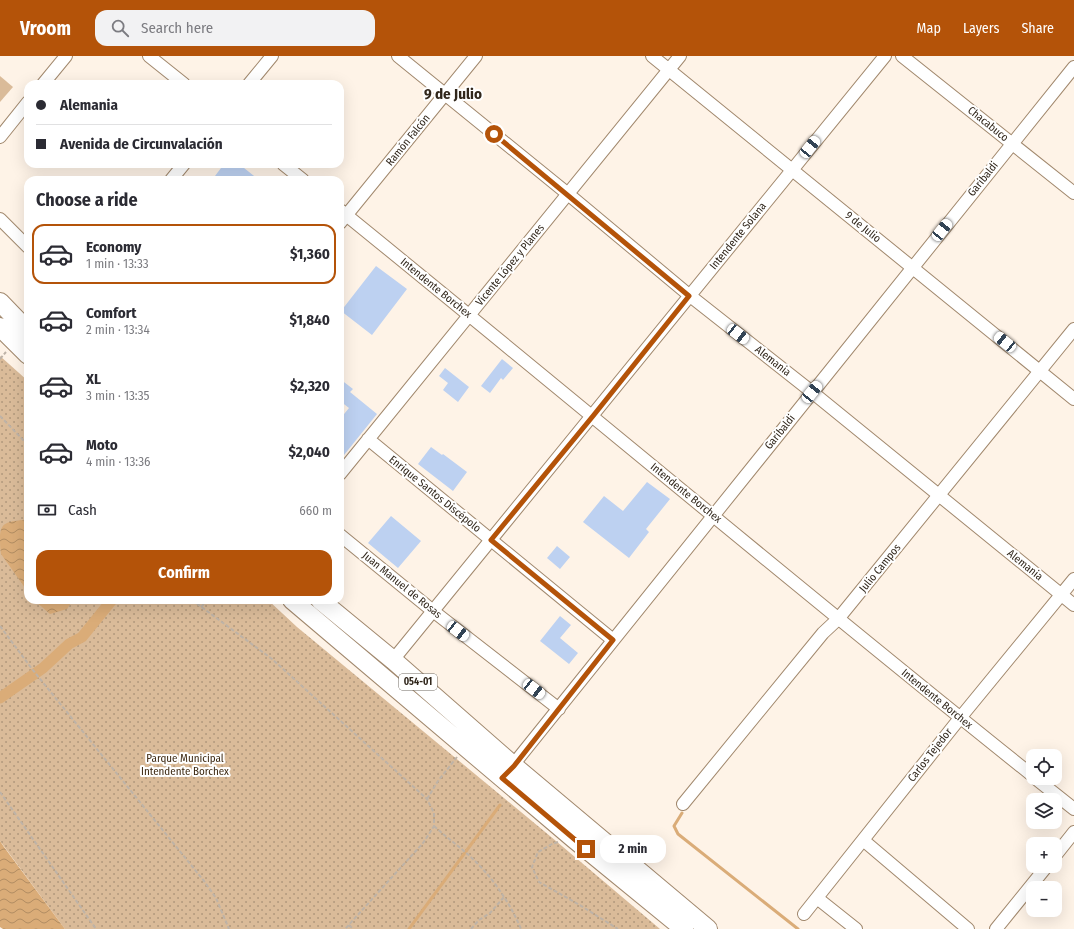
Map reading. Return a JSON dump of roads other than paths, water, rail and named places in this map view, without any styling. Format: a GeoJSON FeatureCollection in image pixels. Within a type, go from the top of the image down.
{"type":"FeatureCollection","features":[{"type":"Feature","properties":{"kind":"highway"},"geometry":{"type":"LineString","coordinates":[[0,302],[24,327]]}},
{"type":"Feature","properties":{"kind":"highway"},"geometry":{"type":"LineString","coordinates":[[0,328],[24,350]]}},
{"type":"Feature","properties":{"kind":"highway","name":"054-01"},"geometry":{"type":"LineString","coordinates":[[297,604],[708,929]]}},
{"type":"Feature","properties":{"kind":"highway","name":"054-01"},"geometry":{"type":"LineString","coordinates":[[325,604],[393,660],[508,772],[574,839],[684,929]]}},
{"type":"Feature","properties":{"kind":"street"},"geometry":{"type":"LineString","coordinates":[[46,80],[66,56]]}},
{"type":"Feature","properties":{"kind":"street"},"geometry":{"type":"LineString","coordinates":[[149,56],[179,80]]}},
{"type":"Feature","properties":{"kind":"street"},"geometry":{"type":"LineString","coordinates":[[252,80],[272,56]]}},
{"type":"Feature","properties":{"kind":"street","name":"Alemania"},"geometry":{"type":"LineString","coordinates":[[398,56],[568,194],[689,296],[812,392],[1074,605]]}},
{"type":"Feature","properties":{"kind":"street","name":"Ramón Falcón"},"geometry":{"type":"LineString","coordinates":[[344,214],[446,94],[476,56]]}},
{"type":"Feature","properties":{"kind":"street","name":"9 de Julio"},"geometry":{"type":"LineString","coordinates":[[652,56],[1074,398]]}},
{"type":"Feature","properties":{"kind":"street","name":"Vicente López y Planes"},"geometry":{"type":"LineString","coordinates":[[344,469],[680,56]]}},
{"type":"Feature","properties":{"kind":"street","name":"Intendente Solana"},"geometry":{"type":"LineString","coordinates":[[393,660],[885,56]]}},
{"type":"Feature","properties":{"kind":"street","name":"Chacabuco"},"geometry":{"type":"LineString","coordinates":[[902,56],[1074,193]]}},
{"type":"Feature","properties":{"kind":"street","name":"Garibaldi"},"geometry":{"type":"LineString","coordinates":[[508,772],[1074,67]]}},
{"type":"Feature","properties":{"kind":"street"},"geometry":{"type":"LineString","coordinates":[[0,137],[24,107]]}},
{"type":"Feature","properties":{"kind":"street"},"geometry":{"type":"LineString","coordinates":[[174,176],[181,168]]}},
{"type":"Feature","properties":{"kind":"street"},"geometry":{"type":"LineString","coordinates":[[288,168],[298,176]]}},
{"type":"Feature","properties":{"kind":"street","name":"Intendente Borchex"},"geometry":{"type":"LineString","coordinates":[[344,218],[469,314],[838,619],[1026,771]]}},
{"type":"Feature","properties":{"kind":"street"},"geometry":{"type":"LineString","coordinates":[[0,219],[24,243]]}},
{"type":"Feature","properties":{"kind":"street","name":"Julio Campos"},"geometry":{"type":"LineString","coordinates":[[683,804],[823,633],[838,619],[1074,328]]}},
{"type":"Feature","properties":{"kind":"street","name":"Enrique Santos Discépolo"},"geometry":{"type":"LineString","coordinates":[[368,439],[613,640]]}},
{"type":"Feature","properties":{"kind":"street","name":"Juan Manuel de Rosas"},"geometry":{"type":"LineString","coordinates":[[344,538],[433,611],[559,709]]}},
{"type":"Feature","properties":{"kind":"street","name":"Carlos Tejedor"},"geometry":{"type":"LineString","coordinates":[[804,914],[960,718],[1074,579]]}},
{"type":"Feature","properties":{"kind":"street","name":"Intendente Borchex"},"geometry":{"type":"LineString","coordinates":[[1044,785],[1074,809]]}},
{"type":"Feature","properties":{"kind":"street"},"geometry":{"type":"LineString","coordinates":[[1062,847],[1074,832]]}},
{"type":"Feature","properties":{"kind":"street"},"geometry":{"type":"LineString","coordinates":[[863,840],[968,929]]}},
{"type":"Feature","properties":{"kind":"street"},"geometry":{"type":"LineString","coordinates":[[996,929],[1041,873]]}},
{"type":"Feature","properties":{"kind":"street"},"geometry":{"type":"LineString","coordinates":[[817,898],[856,929]]}},
{"type":"Feature","properties":{"kind":"water"},"geometry":{"type":"Polygon","coordinates":[[[24,520],[24,586],[1,554],[0,532],[4,525],[9,522],[24,520]]]}},
{"type":"Feature","properties":{"kind":"water"},"geometry":{"type":"Polygon","coordinates":[[[39,604],[70,604],[67,609],[50,614],[39,604]]]}},
{"type":"Feature","properties":{"kind":"water"},"geometry":{"type":"Polygon","coordinates":[[[0,841],[65,929],[3,929],[0,927],[0,841]]]}},
{"type":"Feature","properties":{"kind":"waterway"},"geometry":{"type":"LineString","coordinates":[[0,698],[43,668],[69,644],[82,637],[109,604]]}},
{"type":"Feature","properties":{"kind":"waterway"},"geometry":{"type":"LineString","coordinates":[[409,929],[500,805]]}},
{"type":"Feature","properties":{"kind":"waterway"},"geometry":{"type":"LineString","coordinates":[[682,813],[674,826],[678,834],[798,929]]}},
{"type":"Feature","properties":{"kind":"district","name":"9 de Julio"},"geometry":{"type":"Point","coordinates":[453,94]}},
{"type":"Feature","properties":{"kind":"park label","name":"Parque Municipal Intendente Borchex"},"geometry":{"type":"Point","coordinates":[185,764]}}]}
